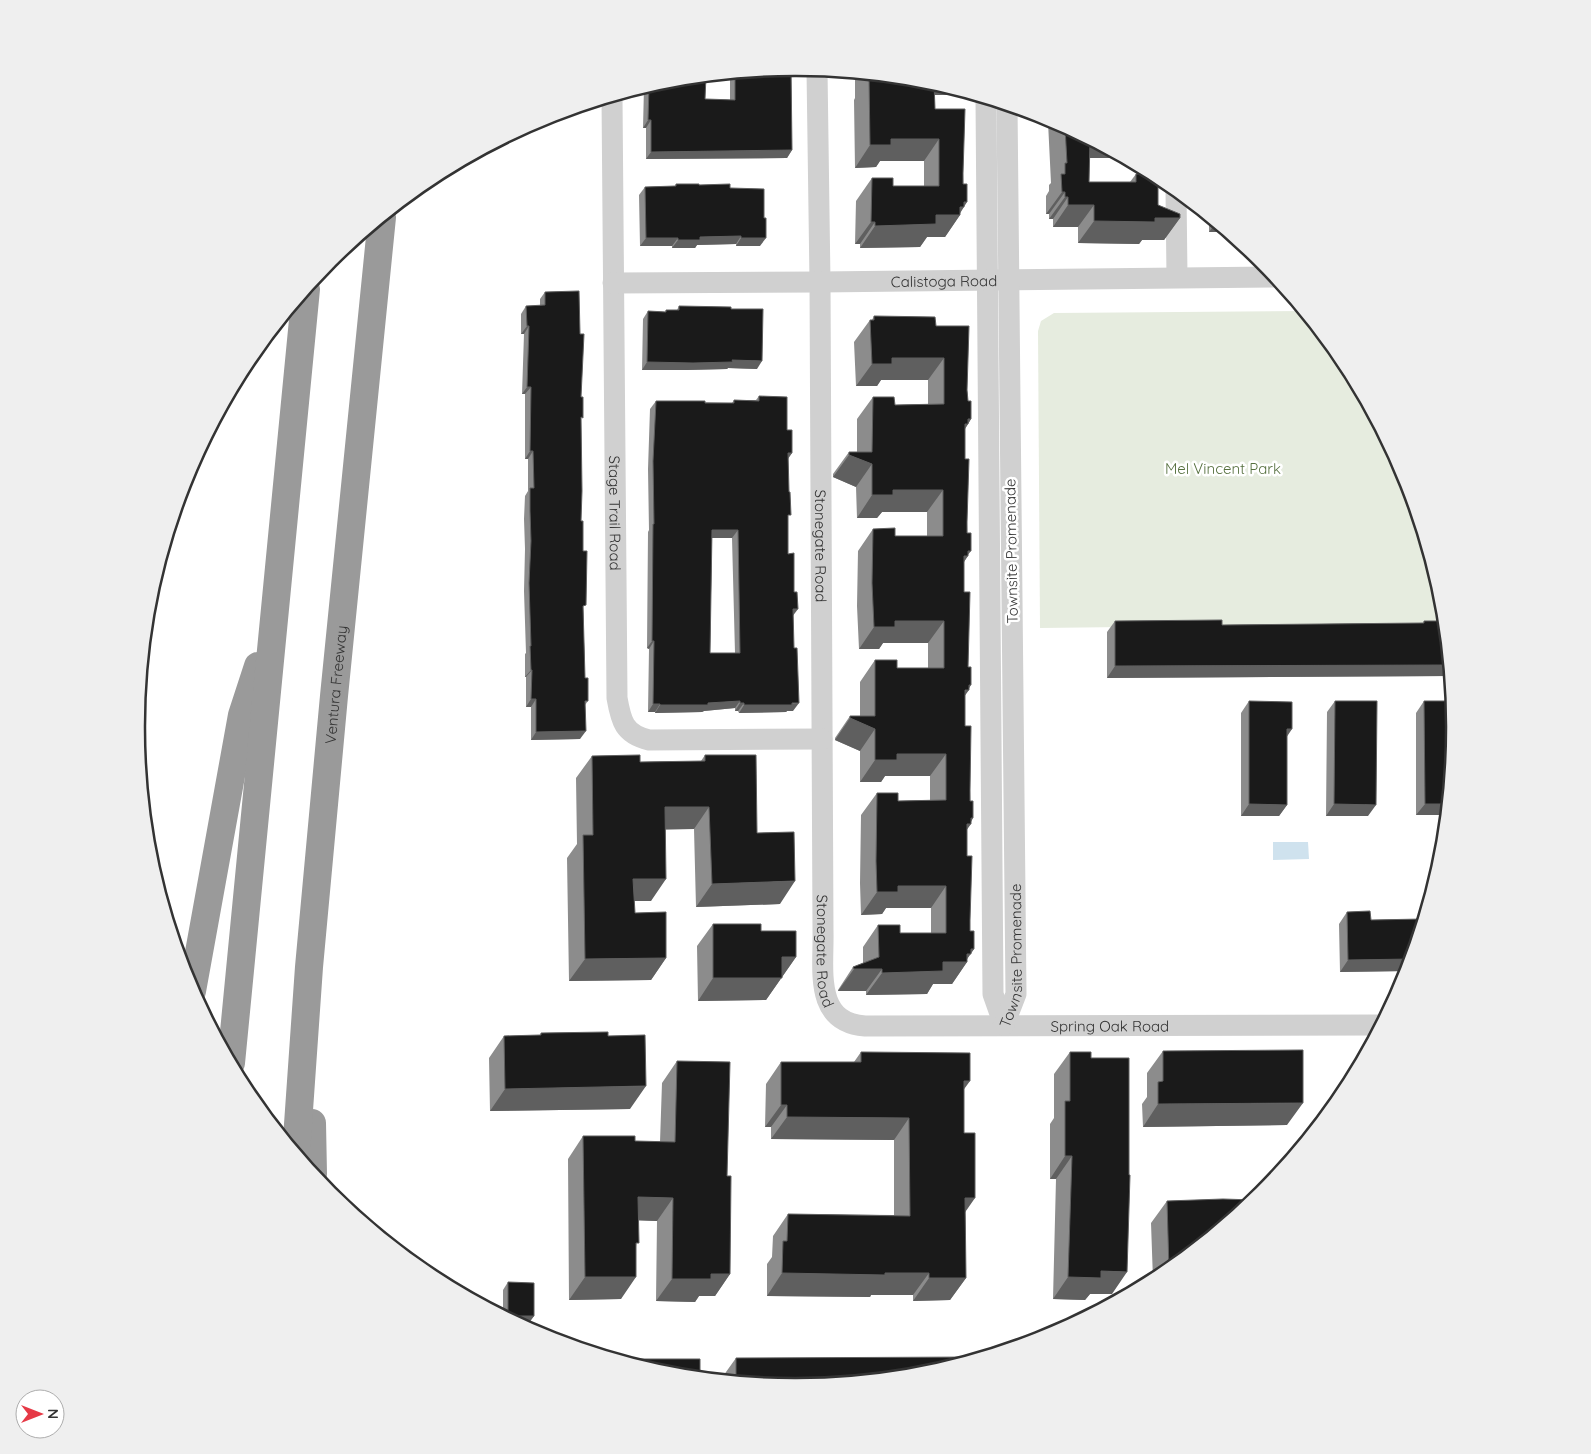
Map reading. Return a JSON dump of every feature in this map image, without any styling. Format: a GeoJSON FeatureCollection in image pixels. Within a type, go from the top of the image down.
{"type":"FeatureCollection","features":[{"type":"Feature","properties":{"kind":"highway","name":"Ventura Freeway"},"geometry":{"type":"LineString","coordinates":[[297,1145],[309,967],[381,226]]}},
{"type":"Feature","properties":{"kind":"highway"},"geometry":{"type":"LineString","coordinates":[[232,1052],[305,299]]}},
{"type":"Feature","properties":{"kind":"highway"},"geometry":{"type":"LineString","coordinates":[[195,977],[242,715],[275,612]]}},
{"type":"Feature","properties":{"kind":"highway"},"geometry":{"type":"LineString","coordinates":[[309,967],[313,1163]]}},
{"type":"Feature","properties":{"kind":"street","name":"Stonegate Road"},"geometry":{"type":"LineString","coordinates":[[817,77],[824,986],[828,1003],[832,1011],[840,1018]]}},
{"type":"Feature","properties":{"kind":"street","name":"Stage Trail Road"},"geometry":{"type":"LineString","coordinates":[[612,103],[617,698],[620,716],[627,730],[638,738],[648,740],[822,739]]}},
{"type":"Feature","properties":{"kind":"street","name":"Townsite Promenade"},"geometry":{"type":"LineString","coordinates":[[986,105],[998,280]]}},
{"type":"Feature","properties":{"kind":"street","name":"Townsite Promenade"},"geometry":{"type":"LineString","coordinates":[[1004,1025],[993,994],[998,280],[1007,112]]}},
{"type":"Feature","properties":{"kind":"street"},"geometry":{"type":"LineString","coordinates":[[1176,200],[1177,277]]}},
{"type":"Feature","properties":{"kind":"street","name":"Calistoga Road"},"geometry":{"type":"LineString","coordinates":[[613,283],[1265,277]]}},
{"type":"Feature","properties":{"kind":"street","name":"Spring Oak Road"},"geometry":{"type":"LineString","coordinates":[[840,1018],[856,1025],[865,1026],[1374,1025]]}},
{"type":"Feature","properties":{"kind":"green space","name":"Mel Vincent Park"},"geometry":{"type":"Polygon","coordinates":[[[1296,311],[1337,365],[1379,439],[1397,478],[1412,518],[1424,559],[1438,623],[1040,628],[1038,331],[1041,321],[1054,313],[1296,311]]]}},
{"type":"Feature","properties":{"kind":"water"},"geometry":{"type":"Polygon","coordinates":[[[1273,842],[1308,842],[1309,859],[1273,860],[1273,842]]]}},
{"type":"Feature","properties":{"kind":"building"},"geometry":{"type":"Polygon","coordinates":[[[791,76],[792,150],[651,152],[651,120],[648,120],[649,93],[706,83],[705,99],[735,100],[735,80],[791,76]]]}},
{"type":"Feature","properties":{"kind":"building"},"geometry":{"type":"Polygon","coordinates":[[[869,81],[934,92],[935,109],[965,109],[963,184],[967,184],[967,202],[964,202],[964,207],[960,207],[960,215],[936,215],[936,224],[875,226],[875,222],[871,222],[872,178],[893,178],[893,186],[939,186],[939,139],[891,139],[891,145],[870,145],[869,81]]]}},
{"type":"Feature","properties":{"kind":"building"},"geometry":{"type":"Polygon","coordinates":[[[1065,135],[1090,147],[1089,182],[1136,182],[1136,174],[1138,174],[1158,187],[1158,205],[1180,214],[1180,218],[1155,218],[1155,222],[1094,221],[1094,205],[1068,205],[1068,197],[1065,197],[1065,192],[1062,192],[1061,174],[1065,174],[1065,163],[1067,163],[1065,135]]]}},
{"type":"Feature","properties":{"kind":"building"},"geometry":{"type":"Polygon","coordinates":[[[676,184],[730,184],[730,188],[764,189],[766,238],[741,238],[741,236],[700,237],[700,240],[678,240],[678,238],[646,238],[645,187],[676,186],[676,184]]]}},
{"type":"Feature","properties":{"kind":"building"},"geometry":{"type":"Polygon","coordinates":[[[579,291],[580,334],[584,334],[581,397],[583,397],[583,418],[581,417],[581,521],[583,521],[583,551],[587,551],[586,605],[583,606],[585,678],[588,678],[588,701],[585,701],[586,731],[536,732],[536,699],[531,699],[530,488],[534,488],[533,451],[530,451],[531,387],[527,387],[529,326],[527,326],[526,306],[545,305],[545,292],[579,291]]]}},
{"type":"Feature","properties":{"kind":"building"},"geometry":{"type":"Polygon","coordinates":[[[679,306],[763,309],[762,361],[647,362],[648,311],[666,312],[666,310],[679,310],[679,306]]]}},
{"type":"Feature","properties":{"kind":"building"},"geometry":{"type":"Polygon","coordinates":[[[874,316],[935,317],[936,326],[969,326],[967,390],[968,401],[971,401],[971,419],[968,419],[968,424],[965,424],[965,459],[969,459],[967,533],[971,533],[971,551],[968,551],[968,556],[964,556],[964,592],[970,592],[968,667],[971,667],[971,685],[969,685],[969,690],[965,690],[965,726],[971,726],[970,801],[973,801],[973,818],[971,818],[971,824],[967,824],[967,856],[972,856],[970,931],[974,931],[974,949],[971,949],[971,954],[967,954],[967,962],[943,962],[943,971],[882,973],[882,969],[854,969],[853,967],[879,957],[878,925],[900,925],[900,933],[946,933],[946,886],[898,886],[898,892],[877,892],[876,861],[877,793],[898,793],[898,801],[946,800],[946,754],[897,754],[897,760],[875,760],[875,729],[850,718],[850,716],[875,716],[875,660],[897,660],[897,668],[944,668],[944,621],[895,621],[895,627],[874,627],[872,583],[873,529],[895,528],[895,536],[943,536],[943,490],[893,490],[893,495],[872,495],[872,464],[849,455],[849,452],[872,452],[873,397],[894,397],[895,405],[944,404],[944,358],[892,358],[892,364],[872,364],[870,320],[874,320],[874,316]]]}},
{"type":"Feature","properties":{"kind":"building"},"geometry":{"type":"Polygon","coordinates":[[[759,396],[787,397],[787,430],[792,430],[792,453],[788,453],[791,515],[788,515],[788,554],[794,553],[794,592],[797,592],[798,609],[793,609],[794,648],[797,648],[799,703],[792,703],[792,705],[744,705],[740,701],[708,703],[708,705],[653,704],[653,461],[656,401],[734,403],[734,400],[759,401],[759,396]],[[712,530],[710,653],[740,653],[738,530],[712,530]]]}},
{"type":"Feature","properties":{"kind":"building"},"geometry":{"type":"Polygon","coordinates":[[[1222,620],[1222,625],[1424,623],[1424,621],[1438,621],[1443,665],[1115,666],[1115,621],[1222,620]]]}},
{"type":"Feature","properties":{"kind":"building"},"geometry":{"type":"Polygon","coordinates":[[[1249,701],[1292,702],[1292,729],[1287,729],[1287,805],[1249,804],[1249,701]]]}},
{"type":"Feature","properties":{"kind":"building"},"geometry":{"type":"Polygon","coordinates":[[[1335,701],[1377,701],[1376,805],[1334,804],[1335,701]]]}},
{"type":"Feature","properties":{"kind":"building"},"geometry":{"type":"Polygon","coordinates":[[[1424,701],[1445,701],[1445,770],[1442,804],[1425,804],[1424,701]]]}},
{"type":"Feature","properties":{"kind":"building"},"geometry":{"type":"Polygon","coordinates":[[[640,755],[640,762],[705,761],[705,755],[756,755],[757,833],[794,832],[795,881],[712,884],[709,807],[665,807],[666,879],[633,879],[635,913],[666,912],[666,958],[585,959],[583,835],[593,835],[592,756],[640,755]]]}},
{"type":"Feature","properties":{"kind":"building"},"geometry":{"type":"Polygon","coordinates":[[[1370,911],[1371,920],[1417,919],[1403,959],[1348,960],[1347,912],[1370,911]]]}},
{"type":"Feature","properties":{"kind":"building"},"geometry":{"type":"Polygon","coordinates":[[[713,924],[761,924],[761,931],[796,931],[796,957],[782,957],[782,978],[713,978],[713,924]]]}},
{"type":"Feature","properties":{"kind":"building"},"geometry":{"type":"Polygon","coordinates":[[[608,1032],[608,1036],[645,1035],[646,1086],[505,1089],[504,1036],[541,1035],[541,1033],[608,1032]]]}},
{"type":"Feature","properties":{"kind":"building"},"geometry":{"type":"Polygon","coordinates":[[[1303,1050],[1303,1103],[1158,1104],[1158,1082],[1163,1081],[1163,1051],[1303,1050]]]}},
{"type":"Feature","properties":{"kind":"building"},"geometry":{"type":"Polygon","coordinates":[[[861,1052],[970,1053],[970,1081],[964,1081],[964,1133],[975,1133],[975,1198],[965,1198],[966,1278],[929,1278],[929,1273],[885,1273],[885,1275],[782,1273],[783,1241],[787,1241],[788,1214],[910,1216],[909,1118],[787,1117],[787,1105],[781,1105],[781,1062],[861,1062],[861,1052]]]}},
{"type":"Feature","properties":{"kind":"building"},"geometry":{"type":"Polygon","coordinates":[[[1070,1052],[1091,1052],[1091,1058],[1129,1058],[1130,1175],[1127,1272],[1101,1271],[1101,1278],[1068,1277],[1072,1156],[1065,1156],[1065,1101],[1070,1101],[1070,1052]]]}},
{"type":"Feature","properties":{"kind":"building"},"geometry":{"type":"Polygon","coordinates":[[[677,1061],[730,1062],[727,1176],[731,1176],[730,1274],[711,1274],[711,1279],[672,1279],[673,1198],[638,1197],[639,1243],[636,1243],[636,1277],[585,1277],[583,1136],[635,1136],[635,1141],[675,1142],[677,1061]]]}},
{"type":"Feature","properties":{"kind":"building"},"geometry":{"type":"Polygon","coordinates":[[[1242,1200],[1192,1243],[1169,1260],[1167,1201],[1242,1200]]]}},
{"type":"Feature","properties":{"kind":"building"},"geometry":{"type":"Polygon","coordinates":[[[508,1282],[534,1283],[534,1316],[519,1316],[508,1311],[508,1282]]]}},
{"type":"Feature","properties":{"kind":"building"},"geometry":{"type":"Polygon","coordinates":[[[959,1357],[880,1372],[796,1378],[736,1374],[736,1358],[959,1357]]]}},
{"type":"Feature","properties":{"kind":"building"},"geometry":{"type":"Polygon","coordinates":[[[641,1359],[700,1359],[700,1370],[641,1359]]]}}]}
